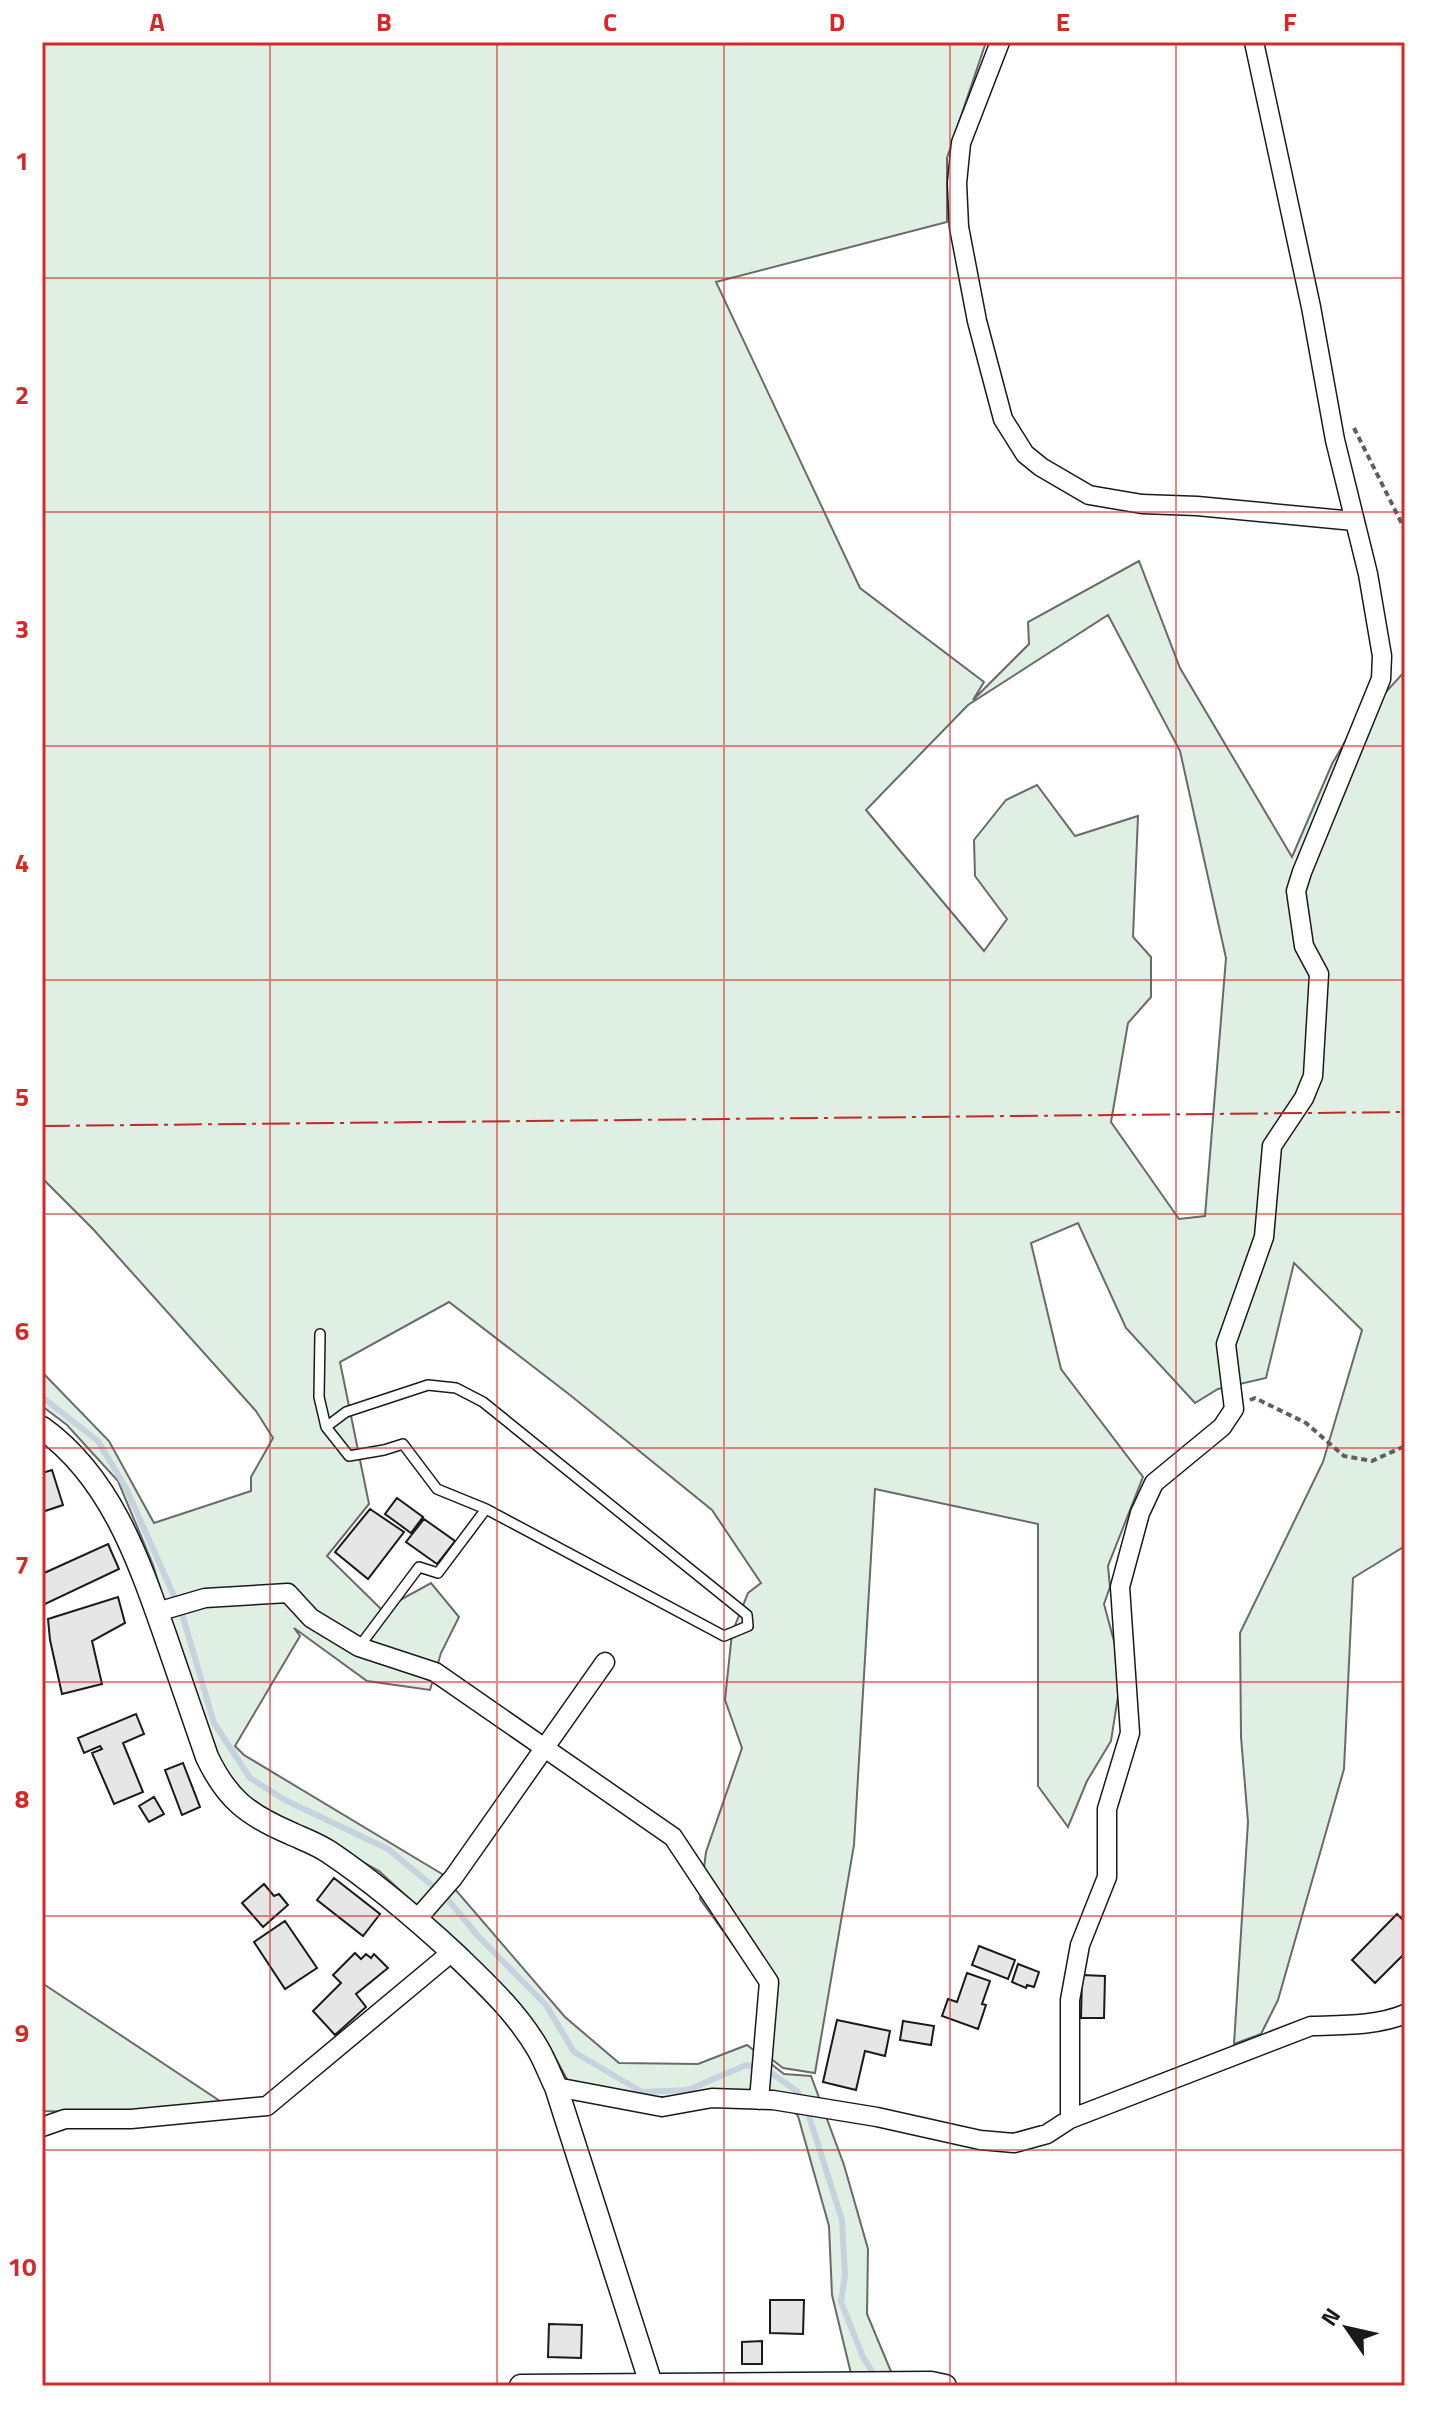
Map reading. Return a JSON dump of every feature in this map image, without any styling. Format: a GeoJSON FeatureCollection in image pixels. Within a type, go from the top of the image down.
{"type":"FeatureCollection","features":[{"type":"Feature","properties":{"kind":"street"},"geometry":{"type":"LineString","coordinates":[[1000,42],[961,143],[957,183],[959,227],[977,321],[1003,419],[1025,454],[1089,495],[1142,504],[1197,506],[1354,521]]}},
{"type":"Feature","properties":{"kind":"street"},"geometry":{"type":"LineString","coordinates":[[1070,2119],[1070,2000],[1080,1945],[1107,1877],[1107,1809],[1130,1733],[1120,1587],[1140,1513],[1154,1483],[1222,1427],[1234,1409],[1226,1344],[1264,1237],[1272,1146],[1304,1098],[1313,1076],[1319,974],[1304,946],[1296,891],[1381,679],[1382,656],[1368,574],[1331,417],[1311,307],[1254,42]]}},
{"type":"Feature","properties":{"kind":"street"},"geometry":{"type":"LineString","coordinates":[[42,1428],[63,1443],[80,1461],[125,1530],[146,1580],[207,1757],[219,1782],[251,1813],[326,1850],[373,1881],[498,1995],[537,2048],[556,2087],[651,2384]]}},
{"type":"Feature","properties":{"kind":"street"},"geometry":{"type":"LineString","coordinates":[[157,1612],[205,1598],[288,1593],[311,1618],[359,1647],[435,1672],[673,1837],[769,1982],[759,2100]]}},
{"type":"Feature","properties":{"kind":"street"},"geometry":{"type":"LineString","coordinates":[[417,1919],[453,1878],[605,1662]]}},
{"type":"Feature","properties":{"kind":"street"},"geometry":{"type":"LineString","coordinates":[[42,2127],[65,2119],[131,2119],[267,2106],[452,1952]]}},
{"type":"Feature","properties":{"kind":"street"},"geometry":{"type":"LineString","coordinates":[[556,2087],[662,2107],[712,2098],[759,2100],[877,2117],[980,2140],[1014,2143],[1047,2134],[1070,2119],[1311,2026],[1346,2024],[1405,2014]]}},
{"type":"Feature","properties":{"kind":"street"},"geometry":{"type":"LineString","coordinates":[[521,2386],[931,2383],[945,2386]]}},
{"type":"Feature","properties":{"kind":"lane"},"geometry":{"type":"LineString","coordinates":[[320,1334],[319,1397],[326,1427],[349,1456],[403,1444],[437,1489],[486,1509],[724,1636],[748,1626],[747,1615],[483,1402],[456,1388],[428,1385],[346,1412],[326,1427]]}},
{"type":"Feature","properties":{"kind":"lane"},"geometry":{"type":"LineString","coordinates":[[359,1647],[419,1567],[438,1573],[486,1509]]}},
{"type":"Feature","properties":{"kind":"path"},"geometry":{"type":"LineString","coordinates":[[1331,417],[1341,415],[1351,423],[1405,530]]}},
{"type":"Feature","properties":{"kind":"path"},"geometry":{"type":"LineString","coordinates":[[1234,1409],[1255,1398],[1306,1423],[1344,1456],[1372,1461],[1405,1446]]}},
{"type":"Feature","properties":{"kind":"green space"},"geometry":{"type":"Polygon","coordinates":[[[42,42],[986,42],[947,158],[947,222],[716,282],[860,588],[984,682],[973,700],[1029,644],[1028,622],[1139,561],[1180,668],[1292,857],[1332,764],[1353,728],[1405,671],[1405,1546],[1353,1578],[1344,1769],[1278,2000],[1261,2034],[1234,2044],[1248,1822],[1241,1737],[1240,1633],[1323,1462],[1362,1330],[1294,1263],[1266,1378],[1218,1389],[1195,1403],[1126,1328],[1078,1223],[1031,1243],[1061,1369],[1143,1477],[1108,1566],[1110,1587],[1104,1604],[1122,1671],[1111,1741],[1087,1781],[1068,1827],[1038,1786],[1038,1524],[875,1489],[854,1845],[815,2073],[783,2068],[757,2048],[762,1985],[700,1899],[706,1852],[742,1748],[725,1700],[732,1633],[748,1593],[761,1583],[712,1510],[449,1302],[340,1362],[369,1504],[327,1556],[382,1610],[431,1583],[459,1617],[441,1653],[430,1690],[367,1681],[294,1628],[300,1636],[235,1746],[244,1755],[442,1874],[565,2017],[619,2063],[698,2064],[747,2045],[784,2074],[811,2076],[844,2165],[868,2249],[867,2314],[897,2386],[854,2386],[832,2295],[829,2226],[798,2116],[780,2095],[658,2101],[568,2081],[550,2048],[505,1990],[379,1871],[259,1805],[224,1778],[153,1565],[118,1481],[67,1425],[42,1406],[42,1372],[109,1441],[154,1523],[251,1491],[251,1477],[273,1438],[256,1411],[93,1229],[42,1178],[42,42]],[[1108,615],[968,705],[866,810],[984,951],[1007,919],[975,876],[974,840],[1006,800],[1037,785],[1075,836],[1138,816],[1133,937],[1151,957],[1151,997],[1128,1023],[1111,1122],[1179,1219],[1205,1216],[1226,958],[1180,751],[1108,615]]]}},
{"type":"Feature","properties":{"kind":"green space"},"geometry":{"type":"Polygon","coordinates":[[[42,1983],[232,2109],[172,2115],[42,2111],[42,1983]]]}},
{"type":"Feature","properties":{"kind":"building"},"geometry":{"type":"Polygon","coordinates":[[[52,1470],[63,1505],[42,1512],[42,1473],[52,1470]]]}},
{"type":"Feature","properties":{"kind":"building"},"geometry":{"type":"Polygon","coordinates":[[[397,1498],[423,1517],[411,1533],[385,1514],[397,1498]]]}},
{"type":"Feature","properties":{"kind":"building"},"geometry":{"type":"Polygon","coordinates":[[[370,1509],[404,1532],[368,1579],[335,1552],[370,1509]]]}},
{"type":"Feature","properties":{"kind":"building"},"geometry":{"type":"Polygon","coordinates":[[[424,1519],[455,1541],[437,1564],[406,1542],[424,1519]]]}},
{"type":"Feature","properties":{"kind":"building"},"geometry":{"type":"Polygon","coordinates":[[[108,1544],[119,1569],[43,1605],[42,1574],[108,1544]]]}},
{"type":"Feature","properties":{"kind":"building"},"geometry":{"type":"Polygon","coordinates":[[[118,1597],[125,1623],[92,1641],[102,1684],[62,1694],[48,1619],[118,1597]]]}},
{"type":"Feature","properties":{"kind":"building"},"geometry":{"type":"Polygon","coordinates":[[[136,1714],[144,1734],[123,1743],[143,1792],[114,1804],[92,1753],[102,1749],[100,1746],[84,1753],[78,1738],[136,1714]]]}},
{"type":"Feature","properties":{"kind":"building"},"geometry":{"type":"Polygon","coordinates":[[[183,1763],[200,1807],[182,1815],[165,1770],[183,1763]]]}},
{"type":"Feature","properties":{"kind":"building"},"geometry":{"type":"Polygon","coordinates":[[[154,1797],[164,1814],[149,1822],[139,1806],[154,1797]]]}},
{"type":"Feature","properties":{"kind":"building"},"geometry":{"type":"Polygon","coordinates":[[[334,1878],[380,1914],[363,1936],[317,1900],[334,1878]]]}},
{"type":"Feature","properties":{"kind":"building"},"geometry":{"type":"Polygon","coordinates":[[[264,1884],[274,1896],[279,1894],[288,1905],[263,1927],[242,1903],[264,1884]]]}},
{"type":"Feature","properties":{"kind":"building"},"geometry":{"type":"Polygon","coordinates":[[[1397,1914],[1405,1922],[1405,1953],[1375,1983],[1352,1960],[1397,1914]]]}},
{"type":"Feature","properties":{"kind":"building"},"geometry":{"type":"Polygon","coordinates":[[[285,1921],[317,1968],[285,1989],[254,1942],[285,1921]]]}},
{"type":"Feature","properties":{"kind":"building"},"geometry":{"type":"Polygon","coordinates":[[[979,1946],[1015,1960],[1008,1979],[972,1965],[979,1946]]]}},
{"type":"Feature","properties":{"kind":"building"},"geometry":{"type":"Polygon","coordinates":[[[355,1953],[361,1959],[366,1954],[371,1958],[374,1954],[388,1968],[356,1994],[366,2007],[335,2035],[313,2011],[341,1983],[333,1975],[355,1953]]]}},
{"type":"Feature","properties":{"kind":"building"},"geometry":{"type":"Polygon","coordinates":[[[1018,1964],[1039,1972],[1034,1987],[1027,1985],[1026,1988],[1012,1982],[1018,1964]]]}},
{"type":"Feature","properties":{"kind":"building"},"geometry":{"type":"Polygon","coordinates":[[[967,1973],[990,1981],[978,2029],[942,2016],[948,1999],[957,2002],[967,1973]]]}},
{"type":"Feature","properties":{"kind":"building"},"geometry":{"type":"Polygon","coordinates":[[[1082,1975],[1105,1976],[1104,2018],[1081,2018],[1082,1975]]]}},
{"type":"Feature","properties":{"kind":"building"},"geometry":{"type":"Polygon","coordinates":[[[837,2020],[890,2031],[885,2056],[865,2051],[856,2090],[823,2082],[837,2020]]]}},
{"type":"Feature","properties":{"kind":"building"},"geometry":{"type":"Polygon","coordinates":[[[903,2021],[934,2026],[931,2045],[900,2040],[903,2021]]]}},
{"type":"Feature","properties":{"kind":"building"},"geometry":{"type":"Polygon","coordinates":[[[770,2300],[804,2300],[803,2334],[770,2333],[770,2300]]]}},
{"type":"Feature","properties":{"kind":"building"},"geometry":{"type":"Polygon","coordinates":[[[549,2324],[582,2325],[581,2358],[548,2357],[549,2324]]]}},
{"type":"Feature","properties":{"kind":"building"},"geometry":{"type":"Polygon","coordinates":[[[762,2341],[762,2364],[742,2364],[742,2342],[762,2341]]]}},
{"type":"Feature","properties":{"kind":"waterway"},"geometry":{"type":"LineString","coordinates":[[42,1397],[98,1441],[126,1488],[182,1614],[214,1723],[250,1778],[285,1800],[388,1849],[445,1896],[478,1936],[546,2005],[574,2052],[642,2092],[688,2090],[746,2065],[767,2070],[798,2092],[802,2100]]}},
{"type":"Feature","properties":{"kind":"waterway"},"geometry":{"type":"LineString","coordinates":[[807,2110],[842,2220],[845,2275],[841,2302],[863,2357],[876,2378]]}},
{"type":"Feature","properties":{"kind":"power"},"geometry":{"type":"LineString","coordinates":[[42,1126],[1405,1112]]}}]}
